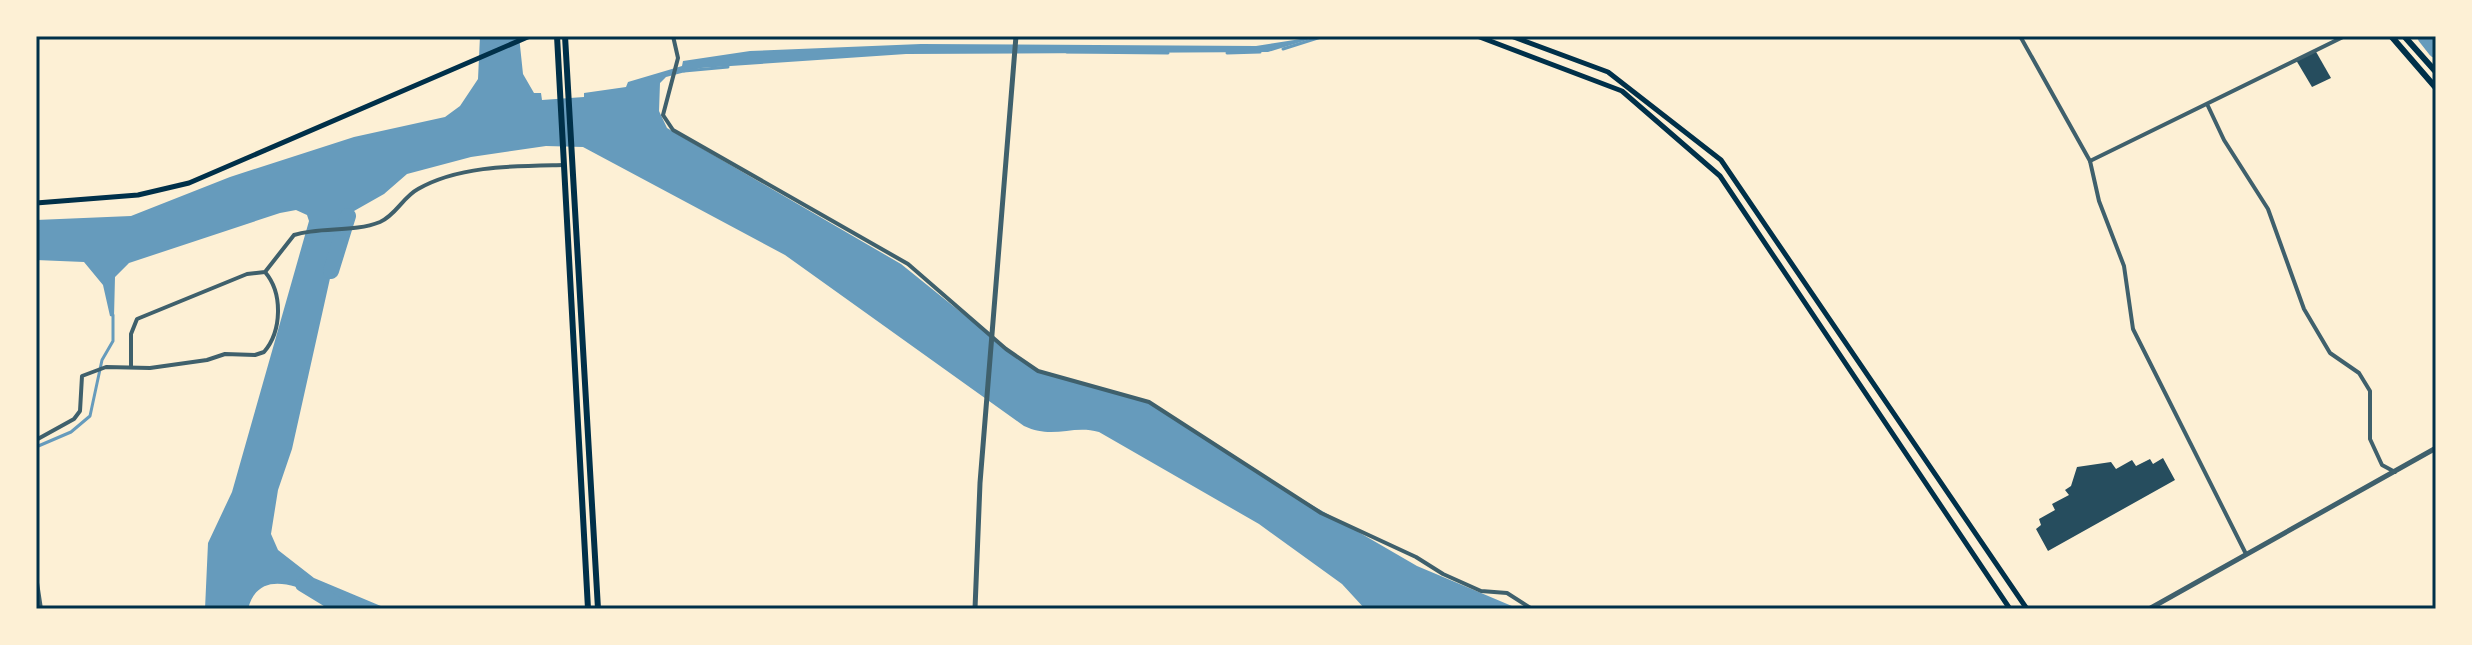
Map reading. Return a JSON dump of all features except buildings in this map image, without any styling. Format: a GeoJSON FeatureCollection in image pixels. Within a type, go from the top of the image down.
{"type":"FeatureCollection","features":[{"type":"Feature","properties":{"kind":"main road"},"geometry":{"type":"LineString","coordinates":[[36,203],[138,195],[189,183],[530,36]]}},
{"type":"Feature","properties":{"kind":"main road"},"geometry":{"type":"LineString","coordinates":[[557,36],[564,93],[598,609]]}},
{"type":"Feature","properties":{"kind":"main road"},"geometry":{"type":"LineString","coordinates":[[564,93],[565,36]]}},
{"type":"Feature","properties":{"kind":"main road"},"geometry":{"type":"LineString","coordinates":[[1477,36],[1622,91],[1720,176],[2009,608]]}},
{"type":"Feature","properties":{"kind":"main road"},"geometry":{"type":"LineString","coordinates":[[1511,36],[1608,72],[1721,160],[2028,609]]}},
{"type":"Feature","properties":{"kind":"main road"},"geometry":{"type":"LineString","coordinates":[[2391,36],[2436,88]]}},
{"type":"Feature","properties":{"kind":"main road"},"geometry":{"type":"LineString","coordinates":[[2404,36],[2436,72]]}},
{"type":"Feature","properties":{"kind":"main road"},"geometry":{"type":"LineString","coordinates":[[567,148],[564,165],[588,609]]}},
{"type":"Feature","properties":{"kind":"street"},"geometry":{"type":"LineString","coordinates":[[673,36],[678,58],[663,115],[673,130],[908,264],[1006,349],[1038,371],[1149,402],[1321,513],[1416,557],[1453,579],[1481,591],[1507,593],[1532,609]]}},
{"type":"Feature","properties":{"kind":"street"},"geometry":{"type":"LineString","coordinates":[[975,609],[992,322],[1016,36]]}},
{"type":"Feature","properties":{"kind":"street"},"geometry":{"type":"LineString","coordinates":[[2020,36],[2090,161],[2099,201],[2124,266],[2133,329],[2246,554]]}},
{"type":"Feature","properties":{"kind":"street"},"geometry":{"type":"LineString","coordinates":[[2090,161],[2208,106],[2345,36]]}},
{"type":"Feature","properties":{"kind":"street"},"geometry":{"type":"LineString","coordinates":[[2208,106],[2224,140],[2268,209],[2304,309],[2330,353],[2359,373],[2370,391],[2370,439],[2382,465],[2395,472]]}},
{"type":"Feature","properties":{"kind":"street"},"geometry":{"type":"LineString","coordinates":[[131,367],[131,334],[137,319],[247,274],[265,272],[288,239],[305,232],[351,228],[383,221],[418,189],[438,181],[509,166],[524,169],[564,165]]}},
{"type":"Feature","properties":{"kind":"street"},"geometry":{"type":"LineString","coordinates":[[36,440],[74,419],[80,411],[82,376],[94,369],[150,368],[207,360],[225,354],[255,355],[264,352],[278,312],[279,298],[265,272]]}},
{"type":"Feature","properties":{"kind":"street"},"geometry":{"type":"LineString","coordinates":[[2149,609],[2436,448]]}},
{"type":"Feature","properties":{"kind":"street"},"geometry":{"type":"LineString","coordinates":[[36,576],[41,609]]}},
{"type":"Feature","properties":{"kind":"water"},"geometry":{"type":"Polygon","coordinates":[[[480,36],[519,36],[523,74],[534,93],[541,93],[542,100],[584,97],[584,93],[626,87],[628,82],[682,66],[683,61],[750,51],[921,44],[1256,46],[1320,36],[1268,52],[906,54],[701,68],[666,77],[660,83],[659,111],[667,128],[901,264],[1019,359],[1045,373],[1145,401],[1267,479],[1417,566],[1519,609],[1365,609],[1342,584],[1259,524],[1099,432],[1045,432],[1024,426],[785,255],[583,147],[546,146],[471,157],[407,174],[384,194],[354,211],[344,237],[339,238],[292,449],[278,490],[271,534],[278,550],[314,578],[388,609],[350,608],[308,590],[278,584],[265,586],[255,594],[248,609],[205,609],[208,543],[232,492],[309,221],[307,215],[296,210],[280,213],[129,263],[115,277],[114,317],[110,316],[103,285],[84,262],[36,260],[36,220],[131,216],[230,177],[354,137],[445,117],[460,106],[478,79],[480,36]]]}},
{"type":"Feature","properties":{"kind":"waterway"},"geometry":{"type":"LineString","coordinates":[[1283,49],[1324,36]]}},
{"type":"Feature","properties":{"kind":"waterway"},"geometry":{"type":"LineString","coordinates":[[2425,36],[2436,50]]}},
{"type":"Feature","properties":{"kind":"waterway"},"geometry":{"type":"LineString","coordinates":[[1067,52],[1168,53]]}},
{"type":"Feature","properties":{"kind":"waterway"},"geometry":{"type":"LineString","coordinates":[[1227,53],[1260,52]]}},
{"type":"Feature","properties":{"kind":"waterway"},"geometry":{"type":"LineString","coordinates":[[684,71],[728,67]]}},
{"type":"Feature","properties":{"kind":"waterway"},"geometry":{"type":"LineString","coordinates":[[331,271],[348,216]]}},
{"type":"Feature","properties":{"kind":"waterway"},"geometry":{"type":"LineString","coordinates":[[36,447],[71,432],[90,416],[102,360],[113,341],[113,315]]}},
{"type":"Feature","properties":{"kind":"waterway"},"geometry":{"type":"LineString","coordinates":[[303,584],[344,609]]}}]}
